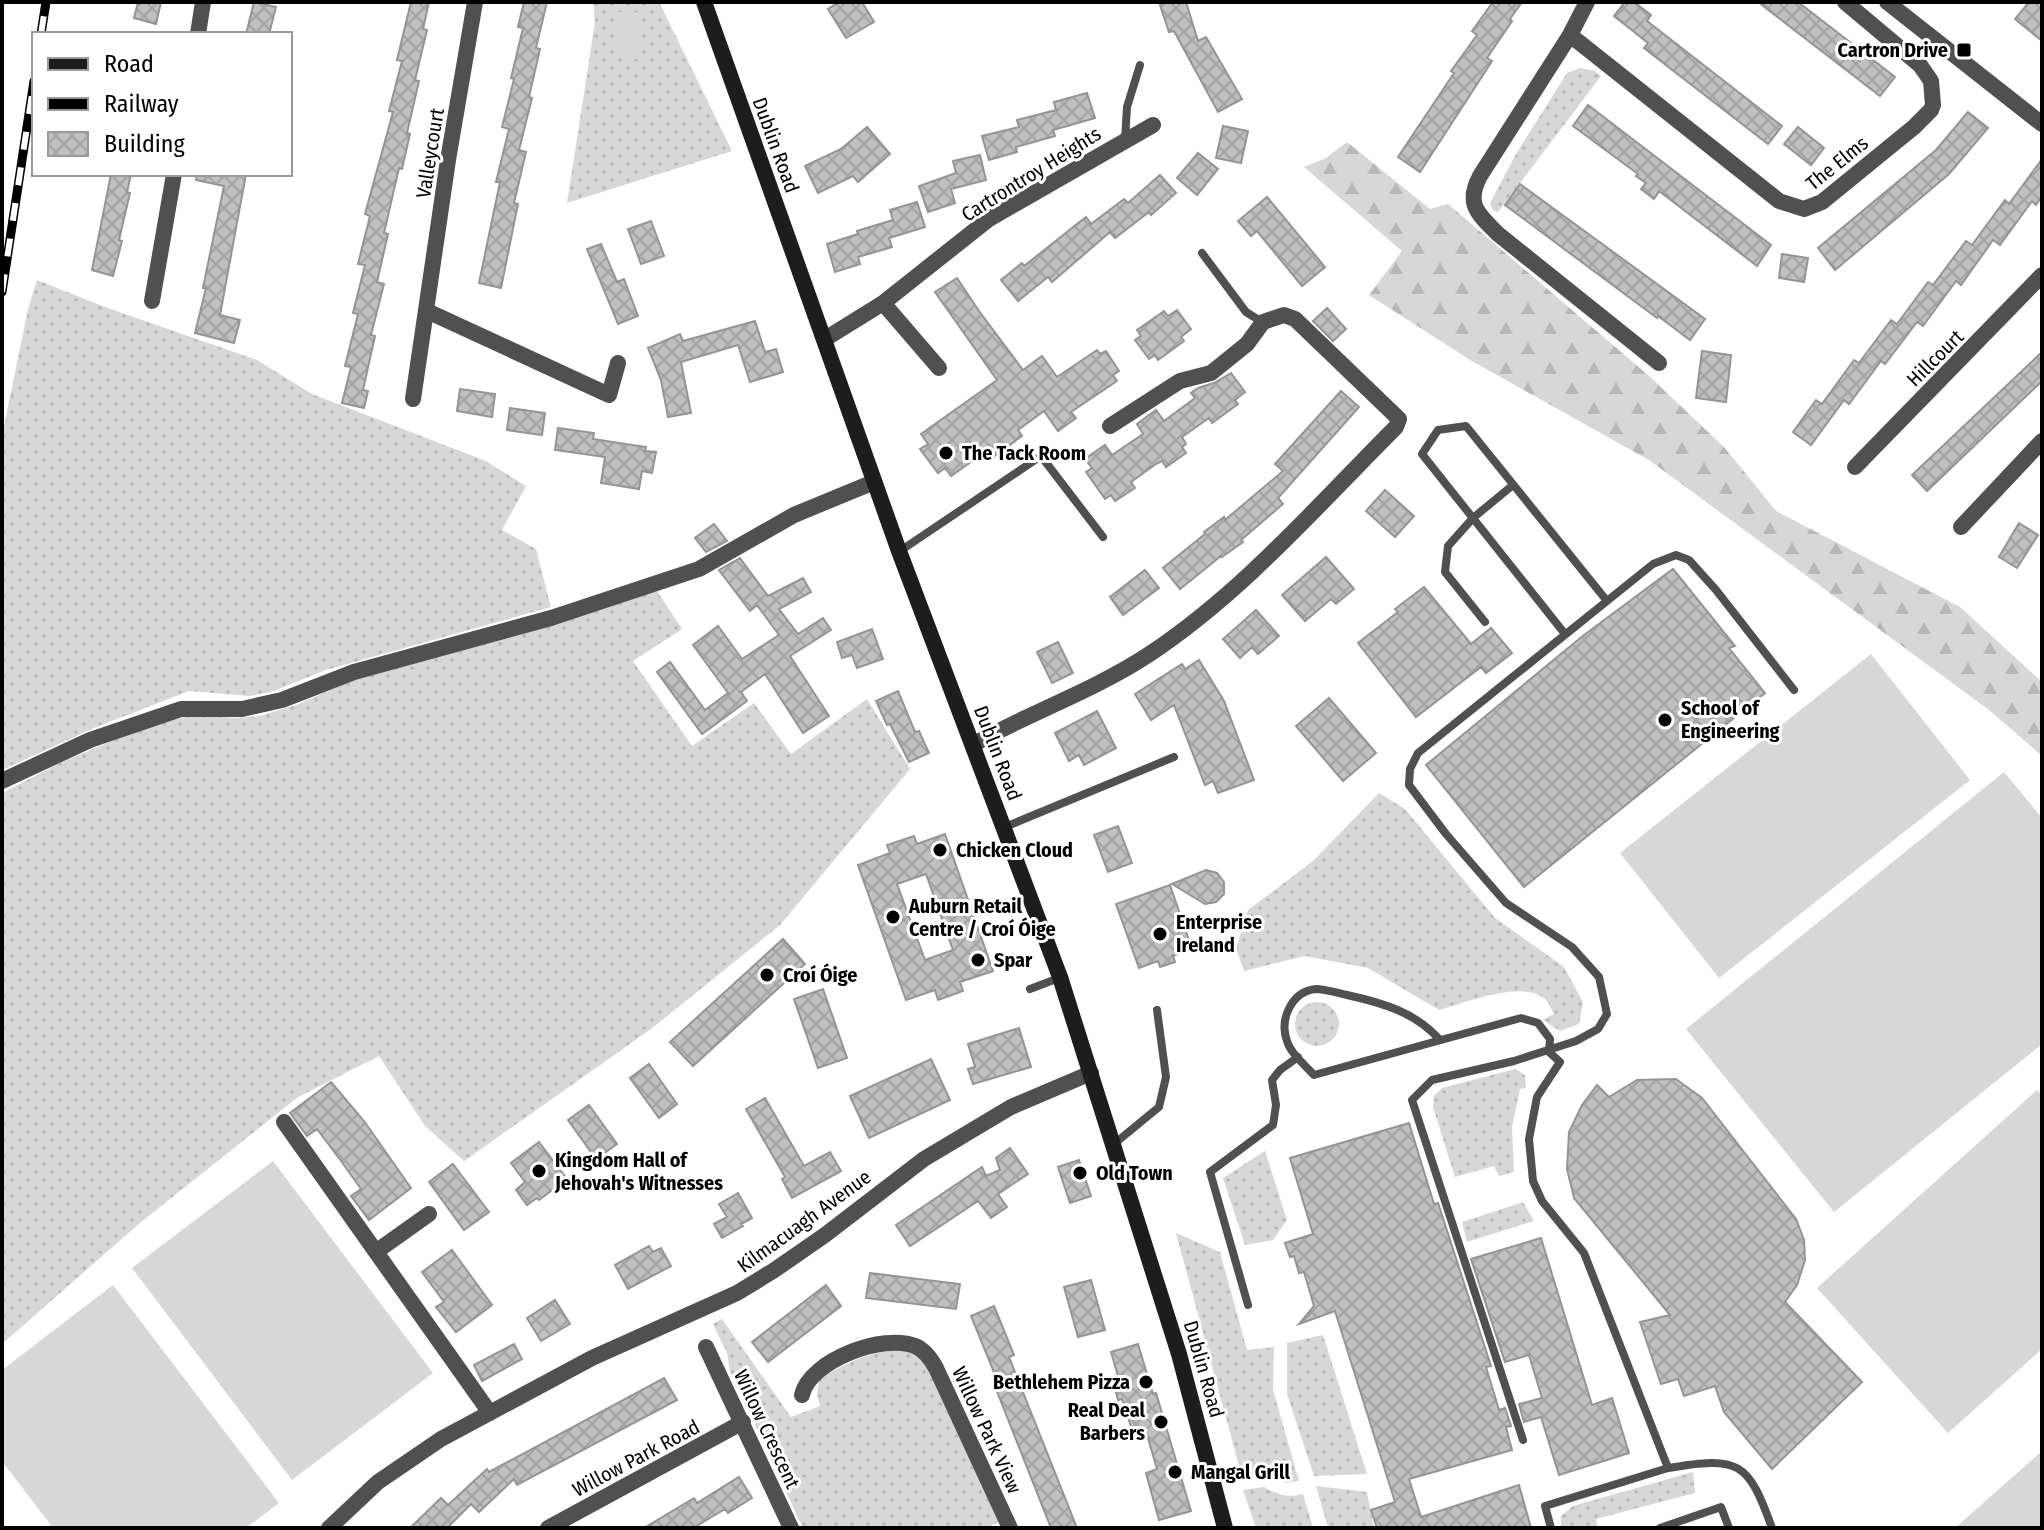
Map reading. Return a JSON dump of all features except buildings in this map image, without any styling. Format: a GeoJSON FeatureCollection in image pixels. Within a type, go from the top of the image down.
{"type":"FeatureCollection","features":[{"type":"Feature","properties":{"kind":"main road","name":"Dublin Road"},"geometry":{"type":"LineString","coordinates":[[704,2],[899,551],[1060,977],[1183,1368],[1225,1528]]}},
{"type":"Feature","properties":{"kind":"street"},"geometry":{"type":"LineString","coordinates":[[198,32],[203,2]]}},
{"type":"Feature","properties":{"kind":"street","name":"Valleycourt"},"geometry":{"type":"LineString","coordinates":[[413,399],[475,2]]}},
{"type":"Feature","properties":{"kind":"street"},"geometry":{"type":"LineString","coordinates":[[1587,2],[1570,35],[1480,176],[1474,187],[1473,203],[1498,234],[1659,363]]}},
{"type":"Feature","properties":{"kind":"street","name":"The Elms"},"geometry":{"type":"LineString","coordinates":[[1570,35],[1779,201],[1804,209],[1822,202],[1914,127],[1933,105],[1931,81],[1920,65],[1845,2]]}},
{"type":"Feature","properties":{"kind":"street"},"geometry":{"type":"LineString","coordinates":[[1887,2],[2042,124]]}},
{"type":"Feature","properties":{"kind":"street","name":"Cartrontroy Heights"},"geometry":{"type":"LineString","coordinates":[[825,339],[883,303],[989,219],[1153,125]]}},
{"type":"Feature","properties":{"kind":"street"},"geometry":{"type":"LineString","coordinates":[[152,301],[174,176]]}},
{"type":"Feature","properties":{"kind":"street","name":"Hillcourt"},"geometry":{"type":"LineString","coordinates":[[1855,467],[2042,275]]}},
{"type":"Feature","properties":{"kind":"street"},"geometry":{"type":"LineString","coordinates":[[883,303],[939,368]]}},
{"type":"Feature","properties":{"kind":"street"},"geometry":{"type":"LineString","coordinates":[[427,311],[609,395],[618,363]]}},
{"type":"Feature","properties":{"kind":"street"},"geometry":{"type":"LineString","coordinates":[[974,744],[1104,681],[1150,654],[1220,603],[1396,427],[1398,415],[1295,319],[1284,315],[1263,322],[1247,344],[1211,373],[1180,381],[1110,426]]}},
{"type":"Feature","properties":{"kind":"street"},"geometry":{"type":"LineString","coordinates":[[1961,527],[2042,441]]}},
{"type":"Feature","properties":{"kind":"street"},"geometry":{"type":"LineString","coordinates":[[2,781],[90,740],[181,709],[242,709],[282,700],[354,672],[551,618],[699,569],[794,515],[874,482]]}},
{"type":"Feature","properties":{"kind":"street","name":"Kilmacuagh Avenue"},"geometry":{"type":"LineString","coordinates":[[329,1528],[378,1482],[441,1439],[592,1358],[737,1293],[798,1254],[936,1152],[1011,1107],[1091,1073]]}},
{"type":"Feature","properties":{"kind":"street"},"geometry":{"type":"LineString","coordinates":[[284,1122],[490,1413]]}},
{"type":"Feature","properties":{"kind":"street"},"geometry":{"type":"LineString","coordinates":[[377,1251],[429,1214]]}},
{"type":"Feature","properties":{"kind":"street","name":"Willow Park View"},"geometry":{"type":"LineString","coordinates":[[802,1395],[811,1376],[847,1354],[889,1343],[905,1343],[920,1348],[936,1368],[1010,1528]]}},
{"type":"Feature","properties":{"kind":"street","name":"Willow Crescent"},"geometry":{"type":"LineString","coordinates":[[706,1347],[791,1528]]}},
{"type":"Feature","properties":{"kind":"street","name":"Willow Park Road"},"geometry":{"type":"LineString","coordinates":[[548,1528],[743,1422]]}},
{"type":"Feature","properties":{"kind":"lane","name":"Cartrontroy Heights"},"geometry":{"type":"LineString","coordinates":[[1125,140],[1127,107],[1140,65]]}},
{"type":"Feature","properties":{"kind":"lane"},"geometry":{"type":"LineString","coordinates":[[1202,253],[1246,312],[1263,322]]}},
{"type":"Feature","properties":{"kind":"lane"},"geometry":{"type":"LineString","coordinates":[[1565,634],[1422,454],[1438,430],[1466,426],[1607,601]]}},
{"type":"Feature","properties":{"kind":"lane"},"geometry":{"type":"LineString","coordinates":[[899,551],[1041,456],[1103,537]]}},
{"type":"Feature","properties":{"kind":"lane"},"geometry":{"type":"LineString","coordinates":[[1485,622],[1445,572],[1448,546],[1473,518],[1513,485]]}},
{"type":"Feature","properties":{"kind":"lane"},"geometry":{"type":"LineString","coordinates":[[1523,1440],[1412,1100],[1432,1080],[1549,1052],[1576,1041],[1598,1029],[1607,1014],[1599,977],[1572,947],[1506,903],[1446,834],[1409,785],[1410,769],[1418,753],[1565,634],[1653,564],[1676,555],[1689,560],[1716,590],[1794,690]]}},
{"type":"Feature","properties":{"kind":"lane"},"geometry":{"type":"LineString","coordinates":[[1005,827],[1174,757]]}},
{"type":"Feature","properties":{"kind":"lane"},"geometry":{"type":"LineString","coordinates":[[1030,989],[1060,977]]}},
{"type":"Feature","properties":{"kind":"lane"},"geometry":{"type":"LineString","coordinates":[[1440,1040],[1415,1018],[1398,1009],[1319,989],[1304,992],[1290,1003],[1285,1023],[1286,1041],[1314,1075],[1521,1018],[1538,1023],[1550,1039],[1549,1052]]}},
{"type":"Feature","properties":{"kind":"lane"},"geometry":{"type":"LineString","coordinates":[[1114,1144],[1159,1107],[1166,1077],[1157,1010]]}},
{"type":"Feature","properties":{"kind":"lane"},"geometry":{"type":"LineString","coordinates":[[1549,1052],[1560,1062],[1537,1097],[1529,1139],[1533,1181],[1542,1201],[1584,1253],[1668,1468]]}},
{"type":"Feature","properties":{"kind":"lane"},"geometry":{"type":"LineString","coordinates":[[1248,1305],[1210,1172],[1273,1125],[1276,1105],[1272,1080],[1298,1057]]}},
{"type":"Feature","properties":{"kind":"lane"},"geometry":{"type":"LineString","coordinates":[[1551,1528],[1545,1506],[1668,1468],[1721,1462],[1747,1473],[1759,1491],[1772,1528]]}},
{"type":"Feature","properties":{"kind":"lane"},"geometry":{"type":"LineString","coordinates":[[1660,1528],[1721,1507],[1729,1528]]}},
{"type":"Feature","properties":{"kind":"green space"},"geometry":{"type":"Polygon","coordinates":[[[593,2],[659,2],[732,151],[567,203],[595,22],[593,2]]]}},
{"type":"Feature","properties":{"kind":"green space"},"geometry":{"type":"Polygon","coordinates":[[[619,12],[642,13],[640,59],[617,58],[619,12]]]}},
{"type":"Feature","properties":{"kind":"green space"},"geometry":{"type":"Polygon","coordinates":[[[1580,68],[1595,71],[1601,76],[1498,212],[1493,210],[1490,203],[1516,154],[1567,73],[1580,68]]]}},
{"type":"Feature","properties":{"kind":"green space"},"geometry":{"type":"Polygon","coordinates":[[[1347,142],[1430,209],[1448,204],[1648,375],[1724,447],[1776,511],[1960,607],[2042,682],[2042,756],[1989,710],[1649,460],[1470,360],[1369,295],[1402,251],[1304,167],[1326,158],[1347,142]]]}},
{"type":"Feature","properties":{"kind":"green space"},"geometry":{"type":"Polygon","coordinates":[[[37,280],[257,360],[312,394],[486,461],[526,486],[502,530],[536,549],[551,607],[326,670],[271,692],[249,696],[189,691],[94,728],[2,770],[2,436],[28,309],[37,280]]]}},
{"type":"Feature","properties":{"kind":"green space"},"geometry":{"type":"Polygon","coordinates":[[[657,591],[682,629],[633,661],[692,746],[754,703],[791,754],[867,699],[910,769],[780,925],[651,1029],[464,1161],[425,1126],[379,1056],[298,1097],[141,1222],[2,1344],[2,793],[62,762],[148,726],[196,714],[236,718],[259,716],[296,705],[367,674],[657,591]]]}},
{"type":"Feature","properties":{"kind":"green space"},"geometry":{"type":"Polygon","coordinates":[[[1871,654],[1970,780],[1719,978],[1620,853],[1871,654]]]}},
{"type":"Feature","properties":{"kind":"green space"},"geometry":{"type":"Polygon","coordinates":[[[2004,772],[2042,818],[2042,1044],[1834,1212],[1686,1029],[2004,772]]]}},
{"type":"Feature","properties":{"kind":"green space"},"geometry":{"type":"Polygon","coordinates":[[[1379,793],[1405,809],[1495,918],[1564,967],[1583,1002],[1579,1024],[1560,1031],[1543,1020],[1554,1014],[1545,999],[1522,991],[1493,995],[1439,1010],[1368,968],[1305,956],[1244,971],[1236,948],[1248,910],[1313,861],[1379,793]]]}},
{"type":"Feature","properties":{"kind":"green space"},"geometry":{"type":"Polygon","coordinates":[[[1317,1002],[1333,1008],[1339,1024],[1333,1040],[1317,1046],[1301,1040],[1295,1024],[1301,1008],[1317,1002]]]}},
{"type":"Feature","properties":{"kind":"green space"},"geometry":{"type":"Polygon","coordinates":[[[1515,1069],[1525,1075],[1526,1088],[1520,1089],[1512,1127],[1514,1172],[1499,1176],[1494,1166],[1455,1177],[1433,1107],[1434,1096],[1442,1088],[1515,1069]]]}},
{"type":"Feature","properties":{"kind":"green space"},"geometry":{"type":"Polygon","coordinates":[[[2037,1090],[2042,1095],[2042,1349],[1948,1433],[1817,1288],[2037,1090]]]}},
{"type":"Feature","properties":{"kind":"green space"},"geometry":{"type":"Polygon","coordinates":[[[1265,1151],[1287,1220],[1273,1240],[1245,1245],[1223,1178],[1265,1151]]]}},
{"type":"Feature","properties":{"kind":"green space"},"geometry":{"type":"Polygon","coordinates":[[[273,1161],[433,1373],[292,1480],[132,1268],[273,1161]]]}},
{"type":"Feature","properties":{"kind":"green space"},"geometry":{"type":"Polygon","coordinates":[[[1523,1202],[1534,1221],[1467,1242],[1462,1222],[1523,1202]]]}},
{"type":"Feature","properties":{"kind":"green space"},"geometry":{"type":"Polygon","coordinates":[[[1176,1233],[1220,1252],[1247,1350],[1274,1347],[1273,1390],[1299,1481],[1285,1483],[1268,1476],[1242,1477],[1176,1233]]]}},
{"type":"Feature","properties":{"kind":"green space"},"geometry":{"type":"Polygon","coordinates":[[[113,1285],[279,1503],[246,1528],[53,1528],[2,1461],[2,1370],[113,1285]]]}},
{"type":"Feature","properties":{"kind":"green space"},"geometry":{"type":"Polygon","coordinates":[[[722,1319],[791,1417],[820,1406],[817,1395],[819,1380],[840,1368],[881,1352],[894,1350],[917,1356],[926,1366],[948,1407],[999,1522],[986,1528],[803,1528],[730,1371],[727,1353],[713,1324],[722,1319]]]}},
{"type":"Feature","properties":{"kind":"green space"},"geometry":{"type":"Polygon","coordinates":[[[1323,1335],[1367,1474],[1314,1476],[1287,1394],[1287,1343],[1323,1335]]]}},
{"type":"Feature","properties":{"kind":"green space"},"geometry":{"type":"Polygon","coordinates":[[[2042,1451],[2042,1528],[1955,1528],[2042,1451]]]}},
{"type":"Feature","properties":{"kind":"green space"},"geometry":{"type":"Polygon","coordinates":[[[1693,1472],[1695,1493],[1596,1519],[1598,1528],[1561,1528],[1561,1516],[1573,1506],[1693,1472]]]}},
{"type":"Feature","properties":{"kind":"green space"},"geometry":{"type":"Polygon","coordinates":[[[1316,1486],[1367,1492],[1374,1528],[1328,1528],[1316,1486]]]}},
{"type":"Feature","properties":{"kind":"green space"},"geometry":{"type":"Polygon","coordinates":[[[1264,1487],[1283,1495],[1303,1494],[1313,1528],[1256,1528],[1243,1490],[1264,1487]]]}},
{"type":"Feature","properties":{"kind":"railway"},"geometry":{"type":"LineString","coordinates":[[41,32],[46,2]]}},
{"type":"Feature","properties":{"kind":"railway"},"geometry":{"type":"LineString","coordinates":[[2,292],[32,94]]}},
{"type":"Feature","properties":{"kind":"place","name":"Cartron Drive"},"geometry":{"type":"Point","coordinates":[1964,50]}},
{"type":"Feature","properties":{"kind":"place","name":"The Tack Room"},"geometry":{"type":"Point","coordinates":[946,453]}},
{"type":"Feature","properties":{"kind":"place","name":"School of Engineering"},"geometry":{"type":"Point","coordinates":[1665,720]}},
{"type":"Feature","properties":{"kind":"place","name":"Chicken Cloud"},"geometry":{"type":"Point","coordinates":[940,850]}},
{"type":"Feature","properties":{"kind":"place","name":"Auburn Retail Centre / Croí Óige"},"geometry":{"type":"Point","coordinates":[893,917]}},
{"type":"Feature","properties":{"kind":"place","name":"Enterprise Ireland"},"geometry":{"type":"Point","coordinates":[1160,934]}},
{"type":"Feature","properties":{"kind":"place","name":"Spar"},"geometry":{"type":"Point","coordinates":[978,960]}},
{"type":"Feature","properties":{"kind":"place","name":"Croí Óige"},"geometry":{"type":"Point","coordinates":[767,975]}},
{"type":"Feature","properties":{"kind":"place","name":"Kingdom Hall of Jehovah's Witnesses"},"geometry":{"type":"Point","coordinates":[539,1171]}},
{"type":"Feature","properties":{"kind":"place","name":"Old Town"},"geometry":{"type":"Point","coordinates":[1080,1173]}},
{"type":"Feature","properties":{"kind":"place","name":"Bethlehem Pizza"},"geometry":{"type":"Point","coordinates":[1146,1382]}},
{"type":"Feature","properties":{"kind":"place","name":"Real Deal Barbers"},"geometry":{"type":"Point","coordinates":[1161,1422]}},
{"type":"Feature","properties":{"kind":"place","name":"Mangal Grill"},"geometry":{"type":"Point","coordinates":[1175,1472]}}]}
